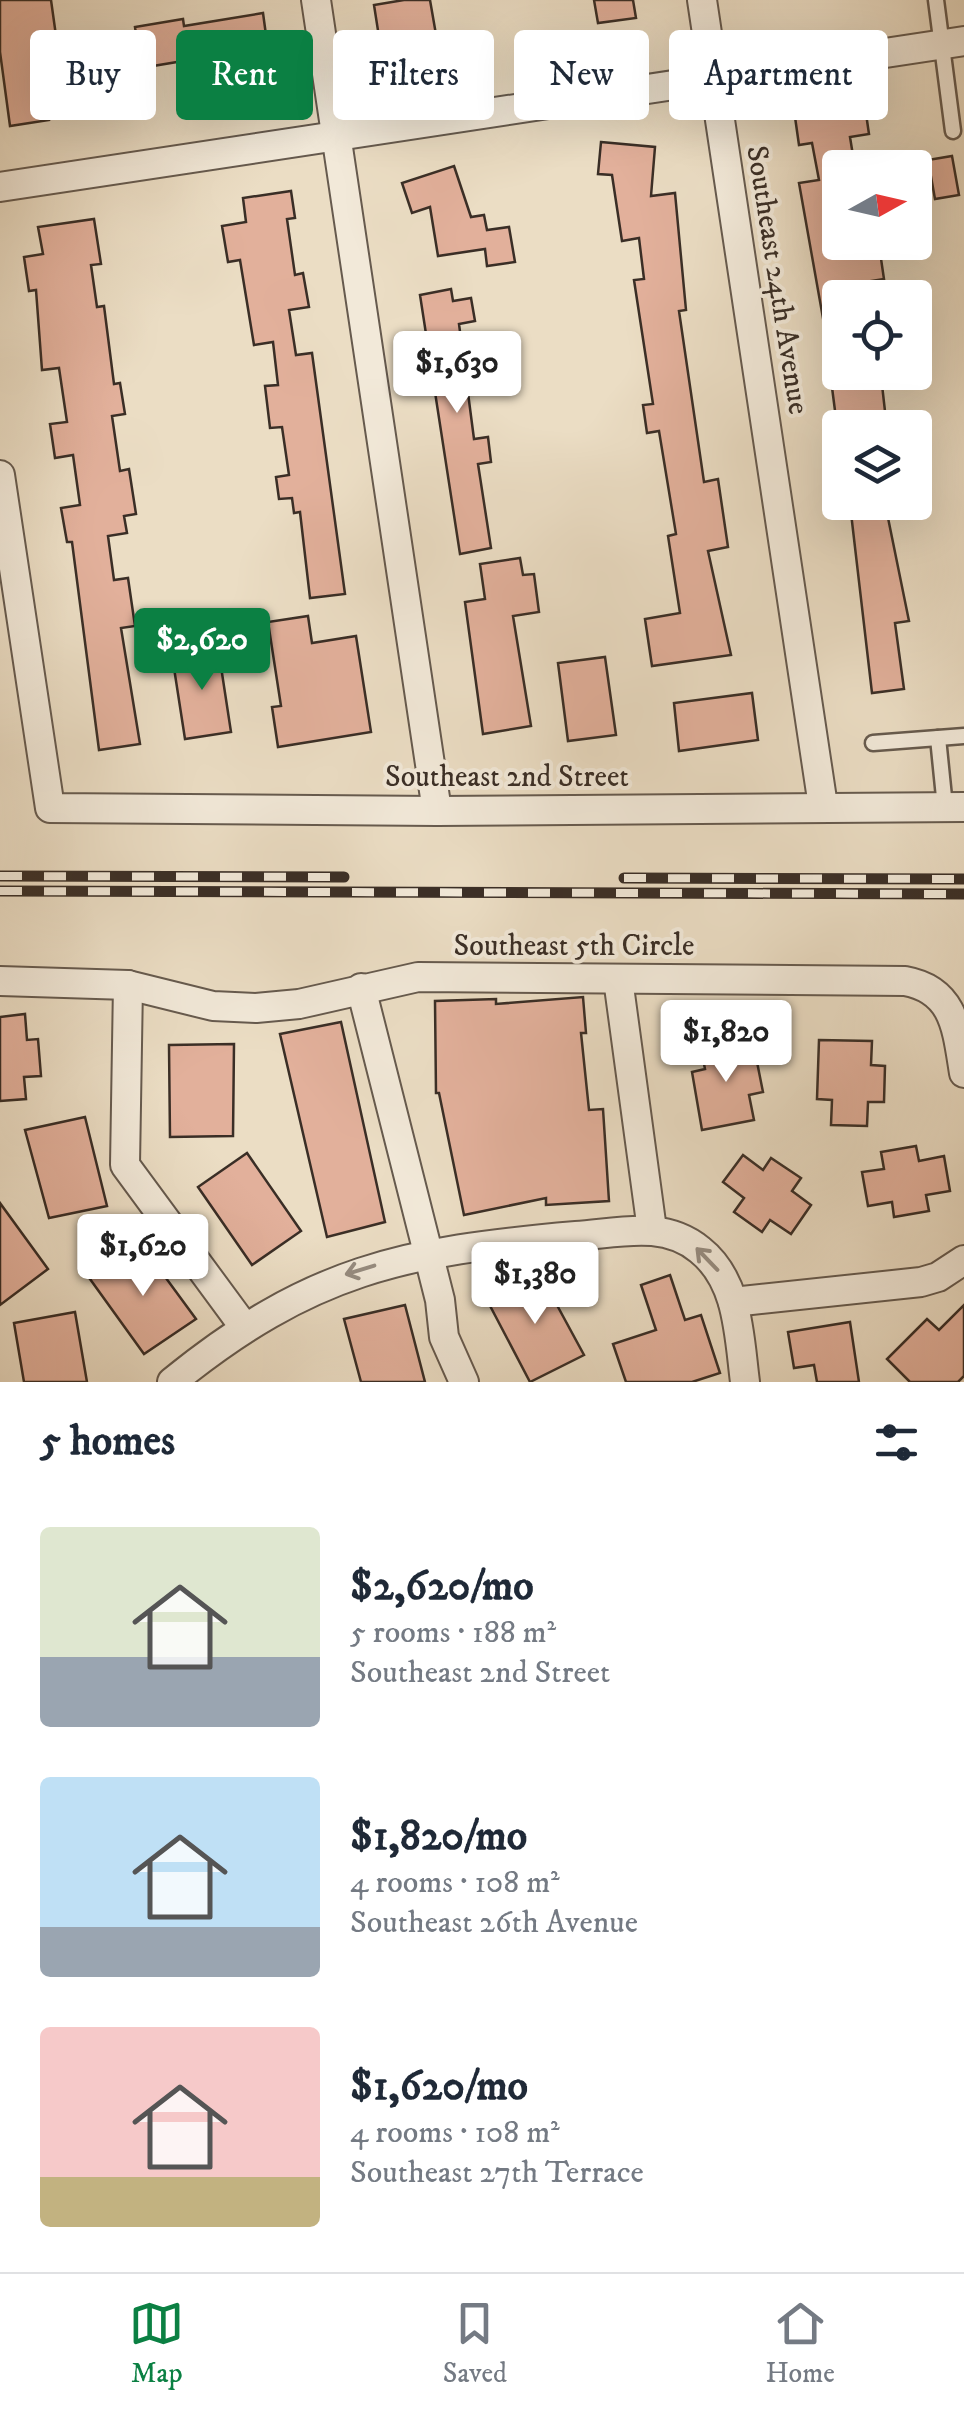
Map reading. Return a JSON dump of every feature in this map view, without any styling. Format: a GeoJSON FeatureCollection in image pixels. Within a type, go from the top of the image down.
{"type":"FeatureCollection","features":[{"type":"Feature","properties":{"kind":"street"},"geometry":{"type":"LineString","coordinates":[[316,0],[436,811]]}},
{"type":"Feature","properties":{"kind":"street","name":"Southeast 24th Avenue"},"geometry":{"type":"LineString","coordinates":[[702,0],[706,30]]}},
{"type":"Feature","properties":{"kind":"street"},"geometry":{"type":"LineString","coordinates":[[888,53],[953,43]]}},
{"type":"Feature","properties":{"kind":"street"},"geometry":{"type":"LineString","coordinates":[[0,187],[669,87]]}},
{"type":"Feature","properties":{"kind":"street","name":"Southeast 24th Avenue"},"geometry":{"type":"LineString","coordinates":[[720,120],[823,806]]}},
{"type":"Feature","properties":{"kind":"street","name":"Southeast 2nd Street"},"geometry":{"type":"LineString","coordinates":[[0,475],[50,808],[436,811],[954,807]]}},
{"type":"Feature","properties":{"kind":"street","name":"Southeast 5th Circle"},"geometry":{"type":"LineString","coordinates":[[0,981],[128,985],[198,1004],[256,1008],[299,1004],[418,977],[922,984],[948,1006],[964,1073]]}},
{"type":"Feature","properties":{"kind":"street"},"geometry":{"type":"LineString","coordinates":[[618,978],[652,1230]]}},
{"type":"Feature","properties":{"kind":"street"},"geometry":{"type":"LineString","coordinates":[[128,985],[124,1165],[245,1328]]}},
{"type":"Feature","properties":{"kind":"street"},"geometry":{"type":"LineString","coordinates":[[361,988],[428,1252],[444,1337],[464,1382]]}},
{"type":"Feature","properties":{"kind":"street"},"geometry":{"type":"LineString","coordinates":[[172,1382],[245,1328],[346,1275],[428,1252],[652,1230],[669,1232],[700,1250],[724,1278],[733,1302],[746,1382]]}},
{"type":"Feature","properties":{"kind":"street"},"geometry":{"type":"LineString","coordinates":[[733,1302],[921,1282],[938,1277],[964,1260]]}},
{"type":"Feature","properties":{"kind":"lane"},"geometry":{"type":"LineString","coordinates":[[936,0],[953,43],[953,130]]}},
{"type":"Feature","properties":{"kind":"lane"},"geometry":{"type":"LineString","coordinates":[[873,743],[964,736]]}},
{"type":"Feature","properties":{"kind":"lane"},"geometry":{"type":"LineString","coordinates":[[938,738],[954,807]]}},
{"type":"Feature","properties":{"kind":"building"},"geometry":{"type":"Polygon","coordinates":[[[0,0],[51,0],[55,30],[30,30],[30,120],[49,120],[10,126],[0,52],[0,0]]]}},
{"type":"Feature","properties":{"kind":"building"},"geometry":{"type":"Polygon","coordinates":[[[430,0],[435,30],[378,30],[374,5],[430,0]]]}},
{"type":"Feature","properties":{"kind":"building"},"geometry":{"type":"Polygon","coordinates":[[[594,0],[633,0],[636,18],[598,23],[594,0]]]}},
{"type":"Feature","properties":{"kind":"building"},"geometry":{"type":"Polygon","coordinates":[[[263,13],[265,30],[176,30],[176,62],[156,66],[156,30],[135,27],[183,19],[184,26],[263,13]]]}},
{"type":"Feature","properties":{"kind":"building"},"geometry":{"type":"Polygon","coordinates":[[[795,120],[867,120],[869,134],[850,137],[852,150],[822,150],[822,260],[881,260],[884,279],[822,280],[822,313],[799,183],[819,180],[812,143],[799,145],[795,120]]]}},
{"type":"Feature","properties":{"kind":"building"},"geometry":{"type":"Polygon","coordinates":[[[601,142],[655,147],[651,196],[675,193],[686,310],[679,311],[704,482],[718,479],[728,547],[708,551],[731,655],[652,666],[645,619],[680,613],[668,536],[676,534],[659,431],[647,433],[643,405],[653,404],[634,280],[644,279],[639,238],[622,241],[612,175],[598,174],[601,142]]]}},
{"type":"Feature","properties":{"kind":"building"},"geometry":{"type":"Polygon","coordinates":[[[952,156],[959,195],[935,199],[932,159],[952,156]]]}},
{"type":"Feature","properties":{"kind":"building"},"geometry":{"type":"Polygon","coordinates":[[[454,166],[471,217],[484,215],[487,230],[509,227],[515,262],[487,266],[485,249],[438,256],[430,207],[412,213],[402,183],[454,166]]]}},
{"type":"Feature","properties":{"kind":"building"},"geometry":{"type":"Polygon","coordinates":[[[291,191],[295,218],[287,219],[295,275],[303,273],[309,307],[289,310],[296,355],[312,353],[345,594],[310,598],[300,512],[294,513],[292,498],[279,499],[276,477],[289,475],[282,427],[270,428],[265,386],[278,385],[273,342],[254,345],[240,260],[228,262],[222,226],[246,222],[243,198],[291,191]]]}},
{"type":"Feature","properties":{"kind":"building"},"geometry":{"type":"Polygon","coordinates":[[[94,219],[101,264],[91,265],[97,307],[104,306],[114,384],[120,383],[125,414],[112,416],[120,471],[129,469],[136,514],[124,516],[127,533],[108,536],[114,580],[128,578],[135,626],[121,628],[140,744],[99,750],[72,542],[67,542],[61,508],[80,505],[73,455],[55,458],[50,424],[67,422],[59,368],[42,370],[36,290],[29,291],[24,257],[43,254],[38,227],[94,219]]]}},
{"type":"Feature","properties":{"kind":"building"},"geometry":{"type":"Polygon","coordinates":[[[451,289],[453,301],[471,298],[475,321],[459,324],[474,439],[488,437],[491,462],[478,464],[491,548],[460,554],[420,295],[451,289]]]}},
{"type":"Feature","properties":{"kind":"building"},"geometry":{"type":"Polygon","coordinates":[[[832,390],[883,390],[885,410],[835,410],[832,390]]]}},
{"type":"Feature","properties":{"kind":"building"},"geometry":{"type":"Polygon","coordinates":[[[852,520],[888,520],[909,621],[895,623],[904,689],[872,693],[852,520]]]}},
{"type":"Feature","properties":{"kind":"building"},"geometry":{"type":"Polygon","coordinates":[[[520,558],[523,575],[534,574],[539,612],[513,616],[531,726],[483,734],[465,602],[485,599],[480,564],[520,558]]]}},
{"type":"Feature","properties":{"kind":"building"},"geometry":{"type":"Polygon","coordinates":[[[308,616],[312,643],[356,636],[371,732],[278,747],[272,707],[281,706],[268,622],[308,616]]]}},
{"type":"Feature","properties":{"kind":"building"},"geometry":{"type":"Polygon","coordinates":[[[218,647],[231,732],[185,739],[172,655],[218,647]]]}},
{"type":"Feature","properties":{"kind":"building"},"geometry":{"type":"Polygon","coordinates":[[[605,657],[616,735],[568,741],[558,663],[605,657]]]}},
{"type":"Feature","properties":{"kind":"building"},"geometry":{"type":"Polygon","coordinates":[[[752,693],[758,740],[679,751],[674,703],[752,693]]]}},
{"type":"Feature","properties":{"kind":"building"},"geometry":{"type":"Polygon","coordinates":[[[583,997],[586,1033],[581,1033],[589,1110],[603,1109],[609,1201],[546,1205],[546,1198],[464,1215],[436,1093],[435,1001],[496,999],[496,1004],[583,997]]]}},
{"type":"Feature","properties":{"kind":"building"},"geometry":{"type":"Polygon","coordinates":[[[25,1014],[27,1040],[38,1039],[41,1076],[24,1077],[26,1099],[0,1101],[0,1017],[25,1014]]]}},
{"type":"Feature","properties":{"kind":"building"},"geometry":{"type":"Polygon","coordinates":[[[341,1022],[385,1222],[327,1237],[280,1034],[341,1022]]]}},
{"type":"Feature","properties":{"kind":"building"},"geometry":{"type":"Polygon","coordinates":[[[736,1038],[740,1060],[756,1057],[763,1092],[749,1095],[754,1120],[702,1130],[692,1072],[705,1069],[700,1044],[736,1038]]]}},
{"type":"Feature","properties":{"kind":"building"},"geometry":{"type":"Polygon","coordinates":[[[819,1040],[872,1041],[871,1065],[885,1066],[884,1102],[868,1102],[867,1126],[831,1125],[832,1100],[817,1099],[819,1040]]]}},
{"type":"Feature","properties":{"kind":"building"},"geometry":{"type":"Polygon","coordinates":[[[234,1044],[233,1136],[170,1137],[169,1045],[234,1044]]]}},
{"type":"Feature","properties":{"kind":"building"},"geometry":{"type":"Polygon","coordinates":[[[85,1117],[107,1206],[49,1218],[25,1130],[85,1117]]]}},
{"type":"Feature","properties":{"kind":"building"},"geometry":{"type":"Polygon","coordinates":[[[916,1146],[919,1161],[944,1156],[950,1191],[926,1195],[929,1211],[894,1217],[892,1202],[868,1206],[862,1172],[884,1169],[881,1152],[916,1146]]]}},
{"type":"Feature","properties":{"kind":"building"},"geometry":{"type":"Polygon","coordinates":[[[247,1153],[301,1231],[252,1265],[198,1187],[247,1153]]]}},
{"type":"Feature","properties":{"kind":"building"},"geometry":{"type":"Polygon","coordinates":[[[743,1155],[763,1170],[771,1158],[801,1178],[792,1191],[811,1205],[791,1234],[770,1220],[762,1232],[734,1212],[744,1198],[723,1182],[743,1155]]]}},
{"type":"Feature","properties":{"kind":"building"},"geometry":{"type":"Polygon","coordinates":[[[0,1203],[48,1269],[0,1305],[0,1203]]]}},
{"type":"Feature","properties":{"kind":"building"},"geometry":{"type":"Polygon","coordinates":[[[141,1244],[196,1319],[144,1354],[90,1279],[141,1244]]]}},
{"type":"Feature","properties":{"kind":"building"},"geometry":{"type":"Polygon","coordinates":[[[539,1272],[584,1355],[530,1382],[487,1300],[539,1272]]]}},
{"type":"Feature","properties":{"kind":"building"},"geometry":{"type":"Polygon","coordinates":[[[670,1275],[685,1320],[701,1315],[720,1373],[692,1382],[626,1382],[613,1344],[656,1330],[641,1285],[670,1275]]]}},
{"type":"Feature","properties":{"kind":"building"},"geometry":{"type":"Polygon","coordinates":[[[405,1305],[425,1382],[361,1382],[344,1319],[405,1305]]]}},
{"type":"Feature","properties":{"kind":"building"},"geometry":{"type":"Polygon","coordinates":[[[964,1305],[964,1376],[958,1382],[910,1382],[887,1359],[927,1319],[939,1330],[964,1305]]]}},
{"type":"Feature","properties":{"kind":"building"},"geometry":{"type":"Polygon","coordinates":[[[75,1312],[87,1382],[24,1382],[14,1323],[75,1312]]]}},
{"type":"Feature","properties":{"kind":"building"},"geometry":{"type":"Polygon","coordinates":[[[850,1322],[859,1382],[817,1382],[814,1365],[794,1368],[788,1332],[850,1322]]]}},
{"type":"Feature","properties":{"kind":"railway"},"geometry":{"type":"LineString","coordinates":[[0,876],[344,877]]}},
{"type":"Feature","properties":{"kind":"railway"},"geometry":{"type":"LineString","coordinates":[[624,878],[964,879]]}},
{"type":"Feature","properties":{"kind":"railway"},"geometry":{"type":"LineString","coordinates":[[0,891],[964,894]]}}]}
